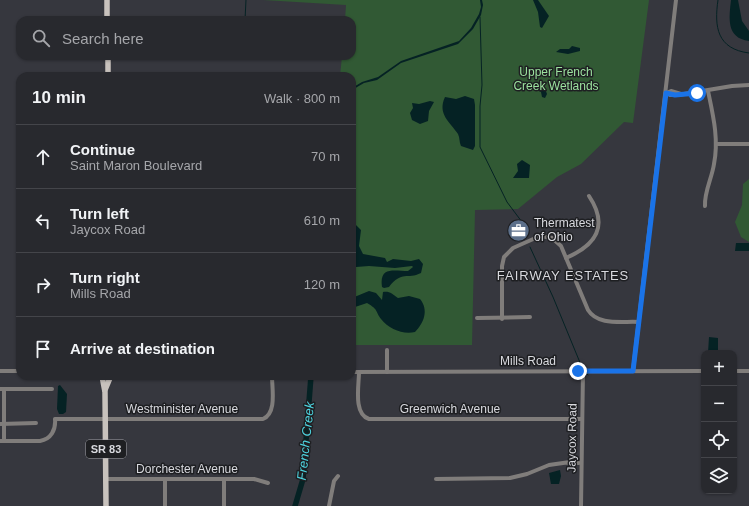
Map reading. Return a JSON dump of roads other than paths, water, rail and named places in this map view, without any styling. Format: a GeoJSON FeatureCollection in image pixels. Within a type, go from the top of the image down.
{"type":"FeatureCollection","features":[{"type":"Feature","properties":{"kind":"main road"},"geometry":{"type":"LineString","coordinates":[[107,0],[107,16]]}},
{"type":"Feature","properties":{"kind":"main road"},"geometry":{"type":"LineString","coordinates":[[108,60],[108,72]]}},
{"type":"Feature","properties":{"kind":"main road","name":"SR 83"},"geometry":{"type":"LineString","coordinates":[[103,380],[105,392],[106,419],[106,506]]}},
{"type":"Feature","properties":{"kind":"main road","name":"SR 83"},"geometry":{"type":"LineString","coordinates":[[105,392],[111,380]]}},
{"type":"Feature","properties":{"kind":"street"},"geometry":{"type":"LineString","coordinates":[[633,371],[667,93],[676,0]]}},
{"type":"Feature","properties":{"kind":"street"},"geometry":{"type":"LineString","coordinates":[[667,93],[670,95],[681,94],[708,91],[732,86],[749,85]]}},
{"type":"Feature","properties":{"kind":"street"},"geometry":{"type":"LineString","coordinates":[[705,206],[705,198],[715,162],[716,144],[715,126],[708,91]]}},
{"type":"Feature","properties":{"kind":"street"},"geometry":{"type":"LineString","coordinates":[[716,144],[749,144]]}},
{"type":"Feature","properties":{"kind":"street"},"geometry":{"type":"LineString","coordinates":[[566,258],[588,247],[597,231],[599,220],[598,212],[589,196]]}},
{"type":"Feature","properties":{"kind":"street"},"geometry":{"type":"LineString","coordinates":[[502,318],[502,263],[506,254],[510,250],[537,237],[546,237],[557,242],[566,258],[588,310],[593,316],[605,321],[639,322]]}},
{"type":"Feature","properties":{"kind":"street"},"geometry":{"type":"LineString","coordinates":[[477,318],[530,317]]}},
{"type":"Feature","properties":{"kind":"street"},"geometry":{"type":"LineString","coordinates":[[387,350],[387,372]]}},
{"type":"Feature","properties":{"kind":"street"},"geometry":{"type":"LineString","coordinates":[[0,371],[16,371]]}},
{"type":"Feature","properties":{"kind":"street","name":"Jaycox Road"},"geometry":{"type":"LineString","coordinates":[[581,506],[580,463],[583,371]]}},
{"type":"Feature","properties":{"kind":"street","name":"Mills Road"},"geometry":{"type":"LineString","coordinates":[[359,372],[701,371]]}},
{"type":"Feature","properties":{"kind":"street"},"geometry":{"type":"LineString","coordinates":[[737,371],[749,371]]}},
{"type":"Feature","properties":{"kind":"street","name":"Greenwich Avenue"},"geometry":{"type":"LineString","coordinates":[[359,372],[359,408],[363,416],[369,419],[582,419]]}},
{"type":"Feature","properties":{"kind":"street","name":"Westminister Avenue"},"geometry":{"type":"LineString","coordinates":[[2,441],[45,440],[53,432],[55,419],[263,419],[268,417],[272,410],[272,380]]}},
{"type":"Feature","properties":{"kind":"street"},"geometry":{"type":"LineString","coordinates":[[2,441],[2,389],[52,389]]}},
{"type":"Feature","properties":{"kind":"street"},"geometry":{"type":"LineString","coordinates":[[2,424],[36,424]]}},
{"type":"Feature","properties":{"kind":"street"},"geometry":{"type":"LineString","coordinates":[[436,479],[513,478],[549,465],[580,463]]}},
{"type":"Feature","properties":{"kind":"street"},"geometry":{"type":"LineString","coordinates":[[329,506],[334,481],[338,476]]}},
{"type":"Feature","properties":{"kind":"street","name":"Dorchester Avenue"},"geometry":{"type":"LineString","coordinates":[[106,479],[254,479],[268,483]]}},
{"type":"Feature","properties":{"kind":"street"},"geometry":{"type":"LineString","coordinates":[[165,479],[165,506]]}},
{"type":"Feature","properties":{"kind":"street"},"geometry":{"type":"LineString","coordinates":[[224,479],[224,506]]}},
{"type":"Feature","properties":{"kind":"waterway"},"geometry":{"type":"LineString","coordinates":[[245,16],[246,0]]}},
{"type":"Feature","properties":{"kind":"waterway","name":"French Creek"},"geometry":{"type":"LineString","coordinates":[[718,0],[718,28],[724,42],[738,51],[749,53]]}},
{"type":"Feature","properties":{"kind":"waterway"},"geometry":{"type":"LineString","coordinates":[[480,17],[482,85],[480,106],[480,147],[507,202],[522,222]]}},
{"type":"Feature","properties":{"kind":"waterway"},"geometry":{"type":"LineString","coordinates":[[530,247],[553,297],[581,365]]}},
{"type":"Feature","properties":{"kind":"waterway","name":"French Creek"},"geometry":{"type":"LineString","coordinates":[[295,506],[303,479],[311,380]]}},
{"type":"Feature","properties":{"kind":"place","name":"Thermatest of Ohio"},"geometry":{"type":"Point","coordinates":[518,230]}},
{"type":"Feature","properties":{"kind":"district","name":"FAIRWAY ESTATES"},"geometry":{"type":"Point","coordinates":[563,275]}},
{"type":"Feature","properties":{"kind":"park label","name":"Upper French Creek Wetlands"},"geometry":{"type":"Point","coordinates":[556,79]}}]}
